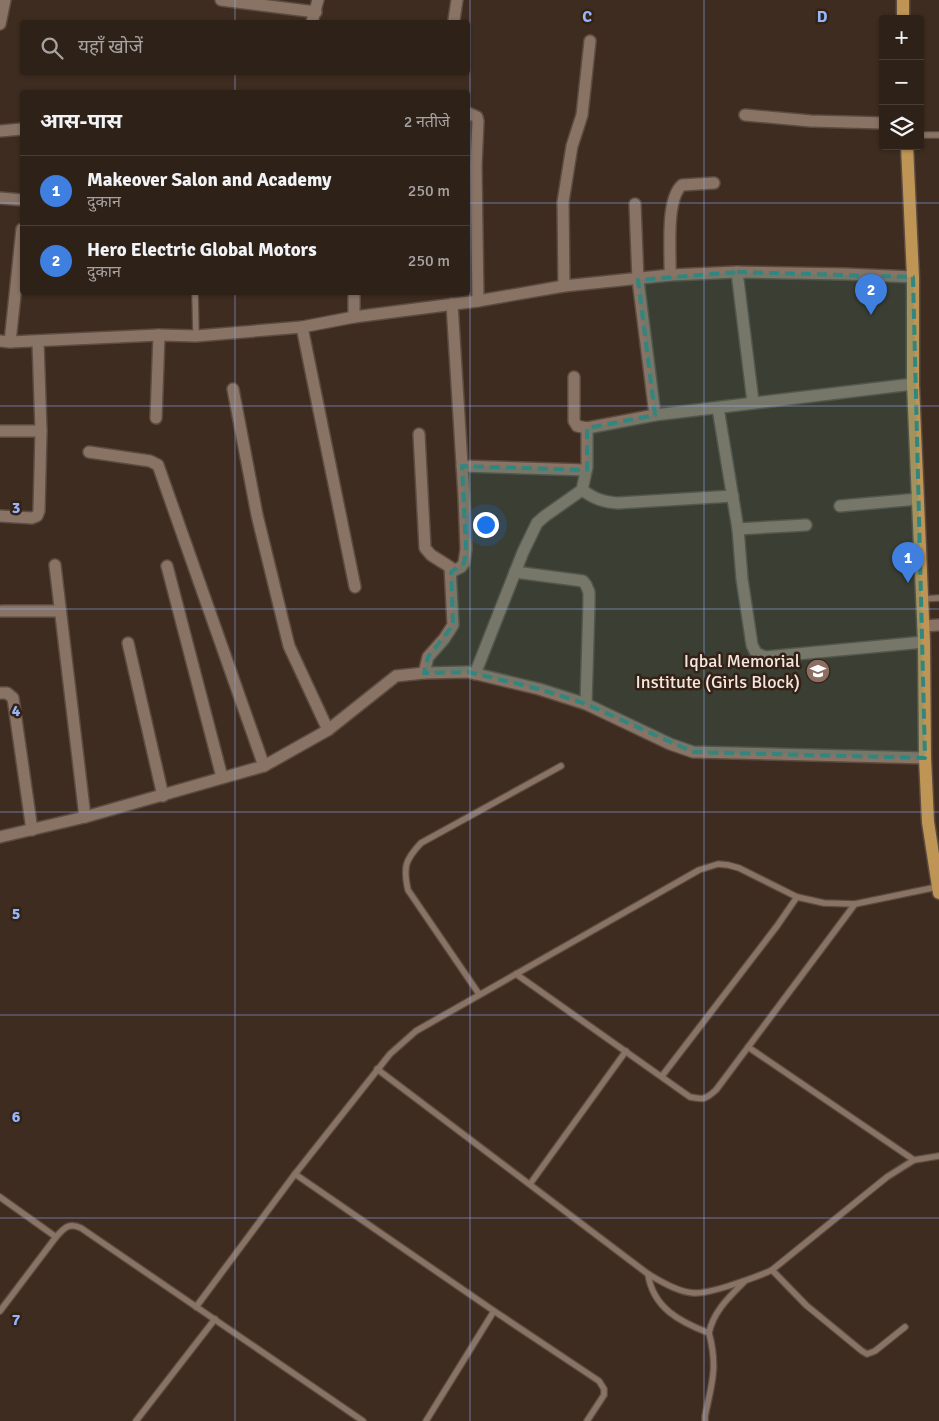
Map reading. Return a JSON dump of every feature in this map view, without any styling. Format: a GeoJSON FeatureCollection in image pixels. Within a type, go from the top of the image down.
{"type":"FeatureCollection","features":[{"type":"Feature","properties":{"kind":"main road"},"geometry":{"type":"LineString","coordinates":[[903,0],[903,15]]}},
{"type":"Feature","properties":{"kind":"main road"},"geometry":{"type":"LineString","coordinates":[[908,150],[913,277],[913,384],[924,642],[925,758],[928,822],[938,890]]}},
{"type":"Feature","properties":{"kind":"street"},"geometry":{"type":"LineString","coordinates":[[0,24],[5,0]]}},
{"type":"Feature","properties":{"kind":"street"},"geometry":{"type":"LineString","coordinates":[[221,0],[314,17],[318,0]]}},
{"type":"Feature","properties":{"kind":"street"},"geometry":{"type":"LineString","coordinates":[[454,20],[457,0]]}},
{"type":"Feature","properties":{"kind":"street"},"geometry":{"type":"LineString","coordinates":[[564,286],[563,202],[572,146],[582,115],[590,41]]}},
{"type":"Feature","properties":{"kind":"street"},"geometry":{"type":"LineString","coordinates":[[470,114],[477,117],[478,121],[476,166],[478,301]]}},
{"type":"Feature","properties":{"kind":"street"},"geometry":{"type":"LineString","coordinates":[[745,115],[811,121],[879,123]]}},
{"type":"Feature","properties":{"kind":"street"},"geometry":{"type":"LineString","coordinates":[[0,131],[20,129]]}},
{"type":"Feature","properties":{"kind":"street"},"geometry":{"type":"LineString","coordinates":[[670,275],[671,215],[675,193],[682,184],[714,183]]}},
{"type":"Feature","properties":{"kind":"street"},"geometry":{"type":"LineString","coordinates":[[0,198],[20,200]]}},
{"type":"Feature","properties":{"kind":"street"},"geometry":{"type":"LineString","coordinates":[[635,204],[638,280],[655,415]]}},
{"type":"Feature","properties":{"kind":"street"},"geometry":{"type":"LineString","coordinates":[[20,242],[5,342],[196,336],[302,327],[354,317],[478,301],[564,286],[638,280],[670,275],[737,272],[913,277]]}},
{"type":"Feature","properties":{"kind":"street"},"geometry":{"type":"LineString","coordinates":[[737,272],[753,402]]}},
{"type":"Feature","properties":{"kind":"street"},"geometry":{"type":"LineString","coordinates":[[354,295],[354,317]]}},
{"type":"Feature","properties":{"kind":"street"},"geometry":{"type":"LineString","coordinates":[[451,572],[461,567],[464,563],[466,549],[452,304]]}},
{"type":"Feature","properties":{"kind":"street"},"geometry":{"type":"LineString","coordinates":[[302,327],[355,587]]}},
{"type":"Feature","properties":{"kind":"street"},"geometry":{"type":"LineString","coordinates":[[156,418],[159,336]]}},
{"type":"Feature","properties":{"kind":"street"},"geometry":{"type":"LineString","coordinates":[[0,516],[32,518],[37,516],[39,511],[41,431],[38,341]]}},
{"type":"Feature","properties":{"kind":"street"},"geometry":{"type":"LineString","coordinates":[[574,376],[574,422],[577,426],[587,428],[655,415],[913,384]]}},
{"type":"Feature","properties":{"kind":"street"},"geometry":{"type":"LineString","coordinates":[[233,389],[257,515],[289,646],[328,730]]}},
{"type":"Feature","properties":{"kind":"street"},"geometry":{"type":"LineString","coordinates":[[718,408],[738,529],[743,588],[752,645],[758,655],[765,657],[924,642]]}},
{"type":"Feature","properties":{"kind":"street"},"geometry":{"type":"LineString","coordinates":[[475,674],[523,552],[538,523],[582,490],[586,470],[587,428]]}},
{"type":"Feature","properties":{"kind":"street"},"geometry":{"type":"LineString","coordinates":[[0,431],[41,431]]}},
{"type":"Feature","properties":{"kind":"street"},"geometry":{"type":"LineString","coordinates":[[419,434],[425,548],[431,555],[450,567],[453,625],[444,639],[428,657],[424,673]]}},
{"type":"Feature","properties":{"kind":"street"},"geometry":{"type":"LineString","coordinates":[[89,452],[150,461],[158,465],[264,766]]}},
{"type":"Feature","properties":{"kind":"street"},"geometry":{"type":"LineString","coordinates":[[462,466],[586,470]]}},
{"type":"Feature","properties":{"kind":"street"},"geometry":{"type":"LineString","coordinates":[[582,490],[603,502],[733,496]]}},
{"type":"Feature","properties":{"kind":"street"},"geometry":{"type":"LineString","coordinates":[[840,506],[918,500]]}},
{"type":"Feature","properties":{"kind":"street"},"geometry":{"type":"LineString","coordinates":[[738,529],[806,525]]}},
{"type":"Feature","properties":{"kind":"street"},"geometry":{"type":"LineString","coordinates":[[55,565],[85,817]]}},
{"type":"Feature","properties":{"kind":"street"},"geometry":{"type":"LineString","coordinates":[[167,566],[222,777]]}},
{"type":"Feature","properties":{"kind":"street"},"geometry":{"type":"LineString","coordinates":[[515,572],[583,581],[586,585],[589,603],[586,704]]}},
{"type":"Feature","properties":{"kind":"street"},"geometry":{"type":"LineString","coordinates":[[2,611],[60,611]]}},
{"type":"Feature","properties":{"kind":"street"},"geometry":{"type":"LineString","coordinates":[[923,626],[939,625]]}},
{"type":"Feature","properties":{"kind":"street"},"geometry":{"type":"LineString","coordinates":[[128,643],[163,796]]}},
{"type":"Feature","properties":{"kind":"street"},"geometry":{"type":"LineString","coordinates":[[0,837],[85,817],[264,766],[328,730],[396,676],[424,673],[468,672],[539,689],[586,704],[670,744],[693,752],[925,758]]}},
{"type":"Feature","properties":{"kind":"street"},"geometry":{"type":"LineString","coordinates":[[0,693],[7,693],[13,698],[32,830]]}},
{"type":"Feature","properties":{"kind":"lane"},"geometry":{"type":"LineString","coordinates":[[924,135],[939,135]]}},
{"type":"Feature","properties":{"kind":"lane"},"geometry":{"type":"LineString","coordinates":[[195,295],[196,336]]}},
{"type":"Feature","properties":{"kind":"lane"},"geometry":{"type":"LineString","coordinates":[[922,599],[939,598]]}},
{"type":"Feature","properties":{"kind":"lane"},"geometry":{"type":"LineString","coordinates":[[479,994],[408,890],[404,872],[409,855],[421,843],[561,766]]}},
{"type":"Feature","properties":{"kind":"lane"},"geometry":{"type":"LineString","coordinates":[[196,1307],[295,1174],[390,1054],[416,1031],[479,994],[706,867],[718,864],[739,868],[797,897],[824,903],[855,904],[938,890]]}},
{"type":"Feature","properties":{"kind":"lane"},"geometry":{"type":"LineString","coordinates":[[662,1076],[797,897]]}},
{"type":"Feature","properties":{"kind":"lane"},"geometry":{"type":"LineString","coordinates":[[516,974],[690,1097],[706,1098],[716,1090],[855,904]]}},
{"type":"Feature","properties":{"kind":"lane"},"geometry":{"type":"LineString","coordinates":[[748,1047],[914,1160]]}},
{"type":"Feature","properties":{"kind":"lane"},"geometry":{"type":"LineString","coordinates":[[530,1184],[626,1051]]}},
{"type":"Feature","properties":{"kind":"lane"},"geometry":{"type":"LineString","coordinates":[[377,1070],[648,1274],[680,1290],[696,1293],[746,1280],[772,1270],[887,1177],[914,1160],[939,1156]]}},
{"type":"Feature","properties":{"kind":"lane"},"geometry":{"type":"LineString","coordinates":[[295,1174],[599,1381],[604,1389],[604,1395],[587,1421]]}},
{"type":"Feature","properties":{"kind":"lane"},"geometry":{"type":"LineString","coordinates":[[1,1199],[56,1237]]}},
{"type":"Feature","properties":{"kind":"lane"},"geometry":{"type":"LineString","coordinates":[[0,1311],[56,1237],[68,1225],[74,1225],[363,1421]]}},
{"type":"Feature","properties":{"kind":"lane"},"geometry":{"type":"LineString","coordinates":[[772,1270],[806,1304],[867,1354],[875,1351],[905,1327]]}},
{"type":"Feature","properties":{"kind":"lane"},"geometry":{"type":"LineString","coordinates":[[648,1274],[649,1283],[654,1294],[671,1313],[686,1324],[709,1333]]}},
{"type":"Feature","properties":{"kind":"lane"},"geometry":{"type":"LineString","coordinates":[[705,1421],[704,1416],[714,1383],[715,1364],[709,1333],[711,1324],[720,1307],[746,1280]]}},
{"type":"Feature","properties":{"kind":"lane"},"geometry":{"type":"LineString","coordinates":[[426,1421],[494,1311]]}},
{"type":"Feature","properties":{"kind":"lane"},"geometry":{"type":"LineString","coordinates":[[136,1421],[215,1319]]}},
{"type":"Feature","properties":{"kind":"highlighted area"},"geometry":{"type":"Polygon","coordinates":[[[737,272],[913,277],[925,758],[693,752],[586,704],[539,689],[468,672],[424,673],[428,657],[453,625],[451,572],[464,563],[466,549],[462,466],[587,470],[587,428],[655,415],[638,280],[737,272]]]}},
{"type":"Feature","properties":{"kind":"place","name":"Hero Electric Global Motors"},"geometry":{"type":"Point","coordinates":[871,315]}},
{"type":"Feature","properties":{"kind":"place","name":"Makeover Salon and Academy"},"geometry":{"type":"Point","coordinates":[908,583]}},
{"type":"Feature","properties":{"kind":"place","name":"Iqbal Memorial Institute (Girls Block)"},"geometry":{"type":"Point","coordinates":[818,671]}}]}
